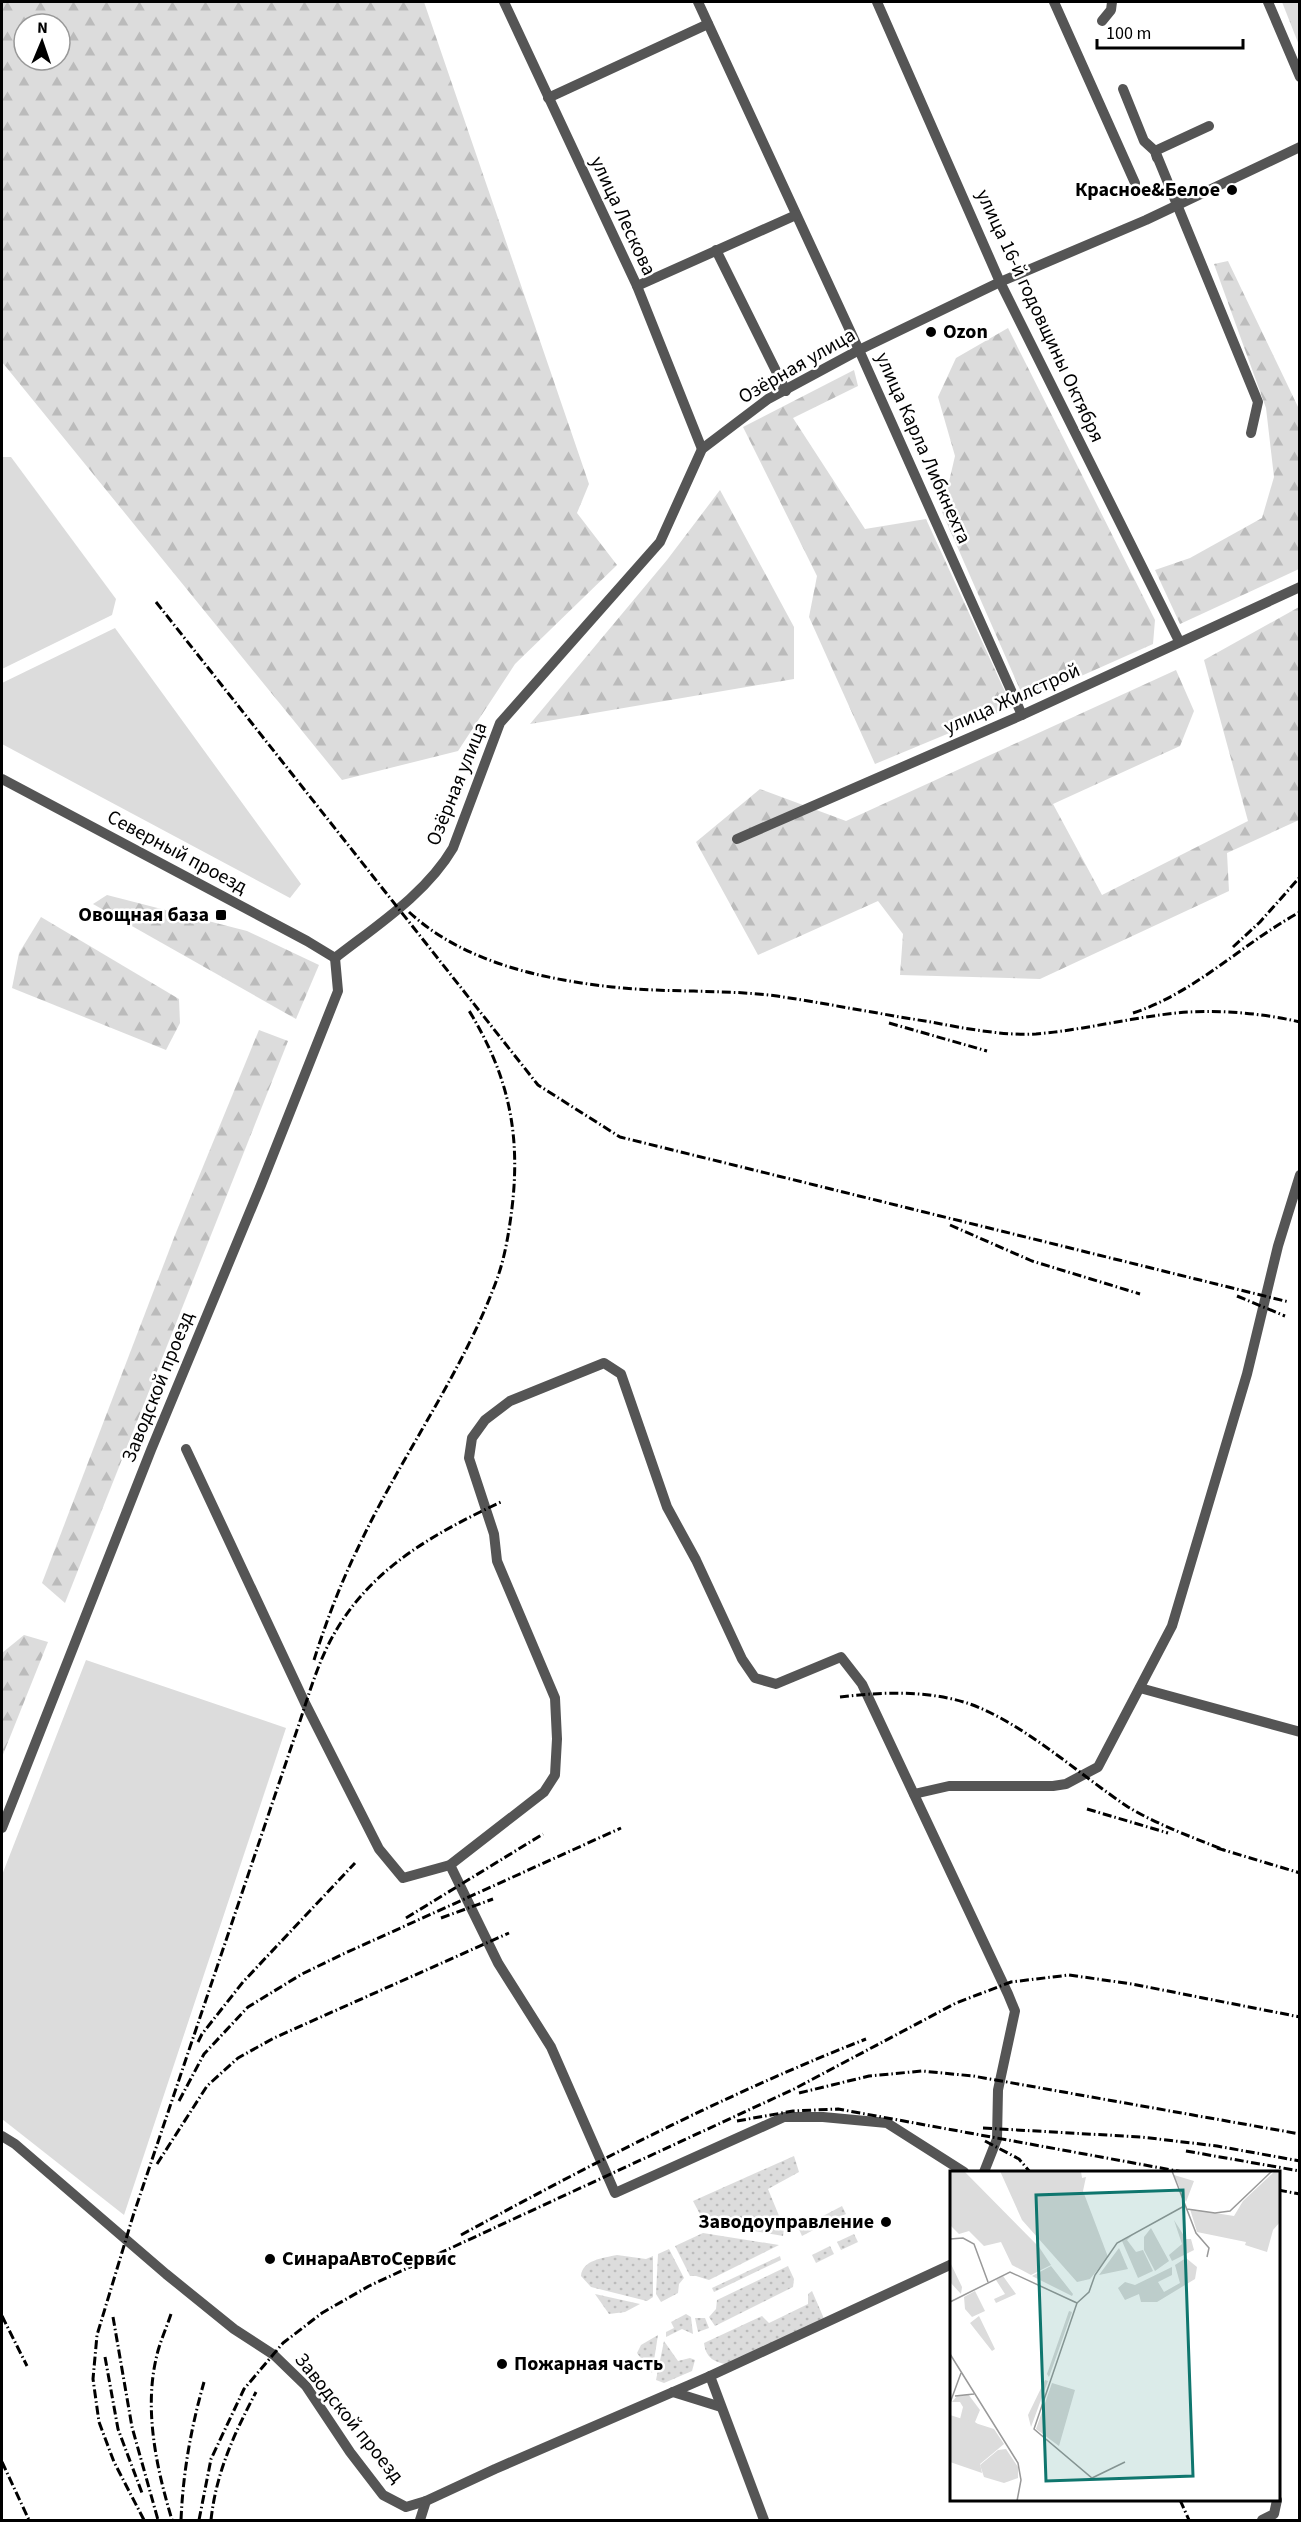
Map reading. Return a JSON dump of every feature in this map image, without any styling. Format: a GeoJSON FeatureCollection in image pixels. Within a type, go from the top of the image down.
{"type":"FeatureCollection","features":[{"type":"Feature","properties":{"kind":"street","name":"улица Лескова"},"geometry":{"type":"LineString","coordinates":[[504,2],[637,286],[702,448]]}},
{"type":"Feature","properties":{"kind":"street","name":"улица Карла Либкнехта"},"geometry":{"type":"LineString","coordinates":[[698,2],[860,350],[1022,715]]}},
{"type":"Feature","properties":{"kind":"street","name":"улица 16-й годовщины Октября"},"geometry":{"type":"LineString","coordinates":[[877,2],[1000,282],[1179,641]]}},
{"type":"Feature","properties":{"kind":"street"},"geometry":{"type":"LineString","coordinates":[[1054,2],[1135,183]]}},
{"type":"Feature","properties":{"kind":"street"},"geometry":{"type":"LineString","coordinates":[[1102,21],[1111,10],[1112,2]]}},
{"type":"Feature","properties":{"kind":"street"},"geometry":{"type":"LineString","coordinates":[[1268,2],[1299,77]]}},
{"type":"Feature","properties":{"kind":"street"},"geometry":{"type":"LineString","coordinates":[[548,98],[708,24]]}},
{"type":"Feature","properties":{"kind":"street"},"geometry":{"type":"LineString","coordinates":[[1123,89],[1144,141],[1155,151],[1258,402],[1251,433]]}},
{"type":"Feature","properties":{"kind":"street"},"geometry":{"type":"LineString","coordinates":[[1155,151],[1209,126]]}},
{"type":"Feature","properties":{"kind":"street","name":"Озёрная улица"},"geometry":{"type":"LineString","coordinates":[[335,958],[399,908],[442,866],[453,848],[500,723],[660,542],[702,448],[768,399],[860,350],[1000,282],[1177,205],[1299,147]]}},
{"type":"Feature","properties":{"kind":"street"},"geometry":{"type":"LineString","coordinates":[[637,286],[796,215]]}},
{"type":"Feature","properties":{"kind":"street"},"geometry":{"type":"LineString","coordinates":[[716,250],[786,391]]}},
{"type":"Feature","properties":{"kind":"street","name":"улица Жилстрой"},"geometry":{"type":"LineString","coordinates":[[737,839],[1022,715],[1299,587]]}},
{"type":"Feature","properties":{"kind":"street","name":"Северный проезд"},"geometry":{"type":"LineString","coordinates":[[2,779],[308,941],[335,958]]}},
{"type":"Feature","properties":{"kind":"street","name":"Заводской проезд"},"geometry":{"type":"LineString","coordinates":[[2,1828],[151,1450],[338,991],[335,958]]}},
{"type":"Feature","properties":{"kind":"street"},"geometry":{"type":"LineString","coordinates":[[914,1794],[949,1786],[1053,1786],[1065,1784],[1098,1767],[1172,1626],[1247,1374],[1278,1246],[1299,1175]]}},
{"type":"Feature","properties":{"kind":"street"},"geometry":{"type":"LineString","coordinates":[[186,1449],[304,1703],[379,1849],[403,1878],[450,1866],[544,1792],[555,1775],[557,1739],[555,1698],[497,1560],[494,1534],[469,1458],[472,1438],[485,1420],[510,1401],[604,1363],[621,1374],[667,1508],[696,1560],[742,1659],[755,1678],[776,1684],[841,1656],[862,1684],[1015,2011],[998,2090],[997,2139],[984,2171]]}},
{"type":"Feature","properties":{"kind":"street"},"geometry":{"type":"LineString","coordinates":[[1140,1688],[1299,1732]]}},
{"type":"Feature","properties":{"kind":"street"},"geometry":{"type":"LineString","coordinates":[[450,1866],[498,1963],[551,2047],[615,2193],[784,2117],[823,2117],[887,2124],[962,2171]]}},
{"type":"Feature","properties":{"kind":"street","name":"Заводской проезд"},"geometry":{"type":"LineString","coordinates":[[2,2136],[23,2151],[166,2274],[234,2328],[274,2355],[306,2386],[350,2452],[383,2495],[406,2507],[426,2501],[710,2376],[950,2264]]}},
{"type":"Feature","properties":{"kind":"street"},"geometry":{"type":"LineString","coordinates":[[710,2376],[764,2520]]}},
{"type":"Feature","properties":{"kind":"street"},"geometry":{"type":"LineString","coordinates":[[673,2392],[721,2407]]}},
{"type":"Feature","properties":{"kind":"street"},"geometry":{"type":"LineString","coordinates":[[420,2520],[426,2501]]}},
{"type":"Feature","properties":{"kind":"street"},"geometry":{"type":"LineString","coordinates":[[1262,2520],[1274,2514],[1277,2501]]}},
{"type":"Feature","properties":{"kind":"green space"},"geometry":{"type":"Polygon","coordinates":[[[2,2],[424,2],[589,484],[577,513],[617,565],[515,664],[458,751],[342,780],[2,362],[2,2]]]}},
{"type":"Feature","properties":{"kind":"green space"},"geometry":{"type":"Polygon","coordinates":[[[1282,2],[1299,2],[1299,45],[1282,2]]]}},
{"type":"Feature","properties":{"kind":"green space"},"geometry":{"type":"Polygon","coordinates":[[[1228,261],[1299,409],[1299,569],[1180,624],[1155,570],[1190,558],[1262,518],[1274,477],[1266,408],[1214,264],[1228,261]]]}},
{"type":"Feature","properties":{"kind":"green space"},"geometry":{"type":"Polygon","coordinates":[[[1008,328],[1155,620],[1153,644],[1025,701],[942,512],[955,456],[938,397],[956,358],[1008,328]]]}},
{"type":"Feature","properties":{"kind":"green space"},"geometry":{"type":"Polygon","coordinates":[[[854,370],[858,386],[793,418],[865,529],[926,519],[1012,707],[875,764],[809,617],[817,576],[743,427],[854,370]]]}},
{"type":"Feature","properties":{"kind":"green space"},"geometry":{"type":"Polygon","coordinates":[[[2,457],[11,457],[116,599],[112,615],[2,669],[2,457]]]}},
{"type":"Feature","properties":{"kind":"green space"},"geometry":{"type":"Polygon","coordinates":[[[720,490],[794,627],[794,679],[530,724],[667,560],[720,490]]]}},
{"type":"Feature","properties":{"kind":"green space"},"geometry":{"type":"Polygon","coordinates":[[[1299,607],[1299,820],[1227,853],[1229,891],[1040,979],[900,975],[903,934],[878,901],[758,955],[696,842],[760,789],[846,821],[1176,670],[1194,711],[1180,746],[1053,804],[1102,895],[1248,821],[1204,660],[1299,607]]]}},
{"type":"Feature","properties":{"kind":"green space"},"geometry":{"type":"Polygon","coordinates":[[[115,628],[301,884],[290,898],[2,744],[2,683],[115,628]]]}},
{"type":"Feature","properties":{"kind":"green space"},"geometry":{"type":"Polygon","coordinates":[[[107,895],[247,931],[319,965],[296,1019],[93,904],[107,895]]]}},
{"type":"Feature","properties":{"kind":"green space"},"geometry":{"type":"Polygon","coordinates":[[[41,917],[179,999],[180,1023],[166,1050],[12,988],[19,953],[41,917]]]}},
{"type":"Feature","properties":{"kind":"green space"},"geometry":{"type":"Polygon","coordinates":[[[259,1030],[288,1041],[65,1603],[42,1583],[175,1235],[259,1030]]]}},
{"type":"Feature","properties":{"kind":"green space"},"geometry":{"type":"Polygon","coordinates":[[[24,1635],[48,1642],[2,1757],[2,1653],[24,1635]]]}},
{"type":"Feature","properties":{"kind":"green space"},"geometry":{"type":"Polygon","coordinates":[[[86,1660],[286,1728],[124,2215],[2,2119],[2,1875],[86,1660]]]}},
{"type":"Feature","properties":{"kind":"green space"},"geometry":{"type":"Polygon","coordinates":[[[794,2156],[799,2172],[768,2189],[784,2228],[783,2236],[704,2222],[693,2201],[794,2156]]]}},
{"type":"Feature","properties":{"kind":"green space"},"geometry":{"type":"Polygon","coordinates":[[[842,2206],[846,2214],[827,2223],[823,2216],[842,2206]]]}},
{"type":"Feature","properties":{"kind":"green space"},"geometry":{"type":"Polygon","coordinates":[[[817,2218],[821,2226],[802,2236],[798,2227],[817,2218]]]}},
{"type":"Feature","properties":{"kind":"green space"},"geometry":{"type":"Polygon","coordinates":[[[703,2233],[779,2245],[709,2280],[690,2276],[675,2246],[703,2233]]]}},
{"type":"Feature","properties":{"kind":"green space"},"geometry":{"type":"Polygon","coordinates":[[[854,2234],[858,2242],[841,2250],[837,2242],[854,2234]]]}},
{"type":"Feature","properties":{"kind":"green space"},"geometry":{"type":"Polygon","coordinates":[[[830,2246],[834,2254],[816,2263],[812,2255],[830,2246]]]}},
{"type":"Feature","properties":{"kind":"green space"},"geometry":{"type":"Polygon","coordinates":[[[669,2249],[684,2278],[679,2284],[678,2293],[661,2302],[656,2294],[658,2254],[669,2249]]]}},
{"type":"Feature","properties":{"kind":"green space"},"geometry":{"type":"Polygon","coordinates":[[[617,2255],[646,2259],[653,2256],[653,2297],[647,2301],[591,2287],[581,2276],[585,2266],[589,2263],[617,2255]]]}},
{"type":"Feature","properties":{"kind":"green space"},"geometry":{"type":"Polygon","coordinates":[[[780,2256],[781,2260],[714,2292],[712,2288],[780,2256]]]}},
{"type":"Feature","properties":{"kind":"green space"},"geometry":{"type":"Polygon","coordinates":[[[788,2266],[794,2279],[793,2287],[715,2326],[709,2317],[716,2309],[717,2300],[788,2266]]]}},
{"type":"Feature","properties":{"kind":"green space"},"geometry":{"type":"Polygon","coordinates":[[[812,2291],[825,2321],[729,2365],[715,2361],[707,2353],[704,2343],[762,2316],[769,2323],[808,2304],[808,2294],[812,2291]]]}},
{"type":"Feature","properties":{"kind":"green space"},"geometry":{"type":"Polygon","coordinates":[[[595,2294],[640,2304],[625,2312],[609,2314],[595,2294]]]}},
{"type":"Feature","properties":{"kind":"green space"},"geometry":{"type":"Polygon","coordinates":[[[686,2314],[691,2317],[693,2334],[682,2329],[666,2337],[666,2332],[674,2328],[671,2322],[686,2314]]]}},
{"type":"Feature","properties":{"kind":"green space"},"geometry":{"type":"Polygon","coordinates":[[[695,2318],[705,2318],[709,2328],[698,2332],[695,2318]]]}},
{"type":"Feature","properties":{"kind":"green space"},"geometry":{"type":"Polygon","coordinates":[[[658,2335],[652,2373],[637,2353],[641,2345],[658,2335]]]}},
{"type":"Feature","properties":{"kind":"green space"},"geometry":{"type":"Polygon","coordinates":[[[664,2341],[678,2361],[690,2358],[695,2360],[692,2371],[664,2383],[656,2380],[664,2341]]]}},
{"type":"Feature","properties":{"kind":"railway"},"geometry":{"type":"LineString","coordinates":[[156,602],[538,1085],[620,1137],[1289,1302]]}},
{"type":"Feature","properties":{"kind":"railway"},"geometry":{"type":"LineString","coordinates":[[1233,947],[1260,922],[1300,877]]}},
{"type":"Feature","properties":{"kind":"railway"},"geometry":{"type":"LineString","coordinates":[[409,912],[430,929],[478,956],[531,973],[585,984],[777,996],[1010,1034],[1054,1032],[1158,1015],[1207,1011],[1270,1016],[1300,1022]]}},
{"type":"Feature","properties":{"kind":"railway"},"geometry":{"type":"LineString","coordinates":[[1133,1013],[1177,993],[1300,912]]}},
{"type":"Feature","properties":{"kind":"railway"},"geometry":{"type":"LineString","coordinates":[[314,1660],[351,1563],[392,1482],[467,1348],[497,1279],[504,1253],[511,1217],[514,1180],[513,1129],[502,1080],[482,1033],[468,1009]]}},
{"type":"Feature","properties":{"kind":"railway"},"geometry":{"type":"LineString","coordinates":[[889,1023],[987,1051]]}},
{"type":"Feature","properties":{"kind":"railway"},"geometry":{"type":"LineString","coordinates":[[950,1225],[1032,1261],[1140,1294]]}},
{"type":"Feature","properties":{"kind":"railway"},"geometry":{"type":"LineString","coordinates":[[1237,1296],[1285,1316]]}},
{"type":"Feature","properties":{"kind":"railway"},"geometry":{"type":"LineString","coordinates":[[144,2520],[114,2462],[99,2422],[93,2379],[97,2335],[133,2216],[314,1678],[328,1645],[349,1610],[386,1571],[430,1539],[503,1501]]}},
{"type":"Feature","properties":{"kind":"railway"},"geometry":{"type":"LineString","coordinates":[[840,1697],[904,1693],[936,1696],[967,1703],[987,1711],[1029,1735],[1128,1807],[1163,1825],[1224,1850]]}},
{"type":"Feature","properties":{"kind":"railway"},"geometry":{"type":"LineString","coordinates":[[1087,1809],[1168,1833]]}},
{"type":"Feature","properties":{"kind":"railway"},"geometry":{"type":"LineString","coordinates":[[179,2101],[204,2054],[248,2007],[302,1974],[341,1955],[621,1828]]}},
{"type":"Feature","properties":{"kind":"railway"},"geometry":{"type":"LineString","coordinates":[[406,1918],[543,1834]]}},
{"type":"Feature","properties":{"kind":"railway"},"geometry":{"type":"LineString","coordinates":[[1217,1848],[1300,1873]]}},
{"type":"Feature","properties":{"kind":"railway"},"geometry":{"type":"LineString","coordinates":[[198,2042],[243,1982],[355,1863]]}},
{"type":"Feature","properties":{"kind":"railway"},"geometry":{"type":"LineString","coordinates":[[441,1918],[493,1899]]}},
{"type":"Feature","properties":{"kind":"railway"},"geometry":{"type":"LineString","coordinates":[[157,2164],[207,2086],[238,2058],[274,2038],[509,1933]]}},
{"type":"Feature","properties":{"kind":"railway"},"geometry":{"type":"LineString","coordinates":[[199,2520],[211,2459],[244,2389],[283,2343],[322,2313],[369,2286],[794,2089],[956,2003],[1011,1982],[1069,1975],[1132,1984],[1300,2017]]}},
{"type":"Feature","properties":{"kind":"railway"},"geometry":{"type":"LineString","coordinates":[[461,2235],[711,2106],[866,2039]]}},
{"type":"Feature","properties":{"kind":"railway"},"geometry":{"type":"LineString","coordinates":[[799,2093],[869,2076],[922,2071],[973,2076],[1300,2134]]}},
{"type":"Feature","properties":{"kind":"railway"},"geometry":{"type":"LineString","coordinates":[[737,2121],[793,2111],[838,2109],[1178,2171]]}},
{"type":"Feature","properties":{"kind":"railway"},"geometry":{"type":"LineString","coordinates":[[983,2128],[1141,2137],[1217,2146],[1300,2161]]}},
{"type":"Feature","properties":{"kind":"railway"},"geometry":{"type":"LineString","coordinates":[[985,2141],[1019,2159],[1029,2171]]}},
{"type":"Feature","properties":{"kind":"railway"},"geometry":{"type":"LineString","coordinates":[[1186,2151],[1300,2171]]}},
{"type":"Feature","properties":{"kind":"railway"},"geometry":{"type":"LineString","coordinates":[[1280,2190],[1300,2194]]}},
{"type":"Feature","properties":{"kind":"railway"},"geometry":{"type":"LineString","coordinates":[[171,2314],[156,2359],[151,2399],[157,2461],[172,2520]]}},
{"type":"Feature","properties":{"kind":"railway"},"geometry":{"type":"LineString","coordinates":[[2,2316],[27,2366]]}},
{"type":"Feature","properties":{"kind":"railway"},"geometry":{"type":"LineString","coordinates":[[113,2317],[132,2427],[158,2520]]}},
{"type":"Feature","properties":{"kind":"railway"},"geometry":{"type":"LineString","coordinates":[[105,2357],[118,2429],[142,2493]]}},
{"type":"Feature","properties":{"kind":"railway"},"geometry":{"type":"LineString","coordinates":[[181,2520],[188,2450],[204,2382]]}},
{"type":"Feature","properties":{"kind":"railway"},"geometry":{"type":"LineString","coordinates":[[211,2520],[217,2486],[227,2454],[256,2392]]}},
{"type":"Feature","properties":{"kind":"railway"},"geometry":{"type":"LineString","coordinates":[[2,2462],[29,2520]]}},
{"type":"Feature","properties":{"kind":"railway"},"geometry":{"type":"LineString","coordinates":[[1180,2501],[1189,2520]]}},
{"type":"Feature","properties":{"kind":"place","name":"Красное&Белое"},"geometry":{"type":"Point","coordinates":[1232,190]}},
{"type":"Feature","properties":{"kind":"place","name":"Ozon"},"geometry":{"type":"Point","coordinates":[931,332]}},
{"type":"Feature","properties":{"kind":"place","name":"Овощная база"},"geometry":{"type":"Point","coordinates":[221,915]}},
{"type":"Feature","properties":{"kind":"place","name":"Заводоуправление"},"geometry":{"type":"Point","coordinates":[886,2222]}},
{"type":"Feature","properties":{"kind":"place","name":"СинараАвтоСервис"},"geometry":{"type":"Point","coordinates":[270,2259]}},
{"type":"Feature","properties":{"kind":"place","name":"Пожарная часть"},"geometry":{"type":"Point","coordinates":[502,2364]}}]}
